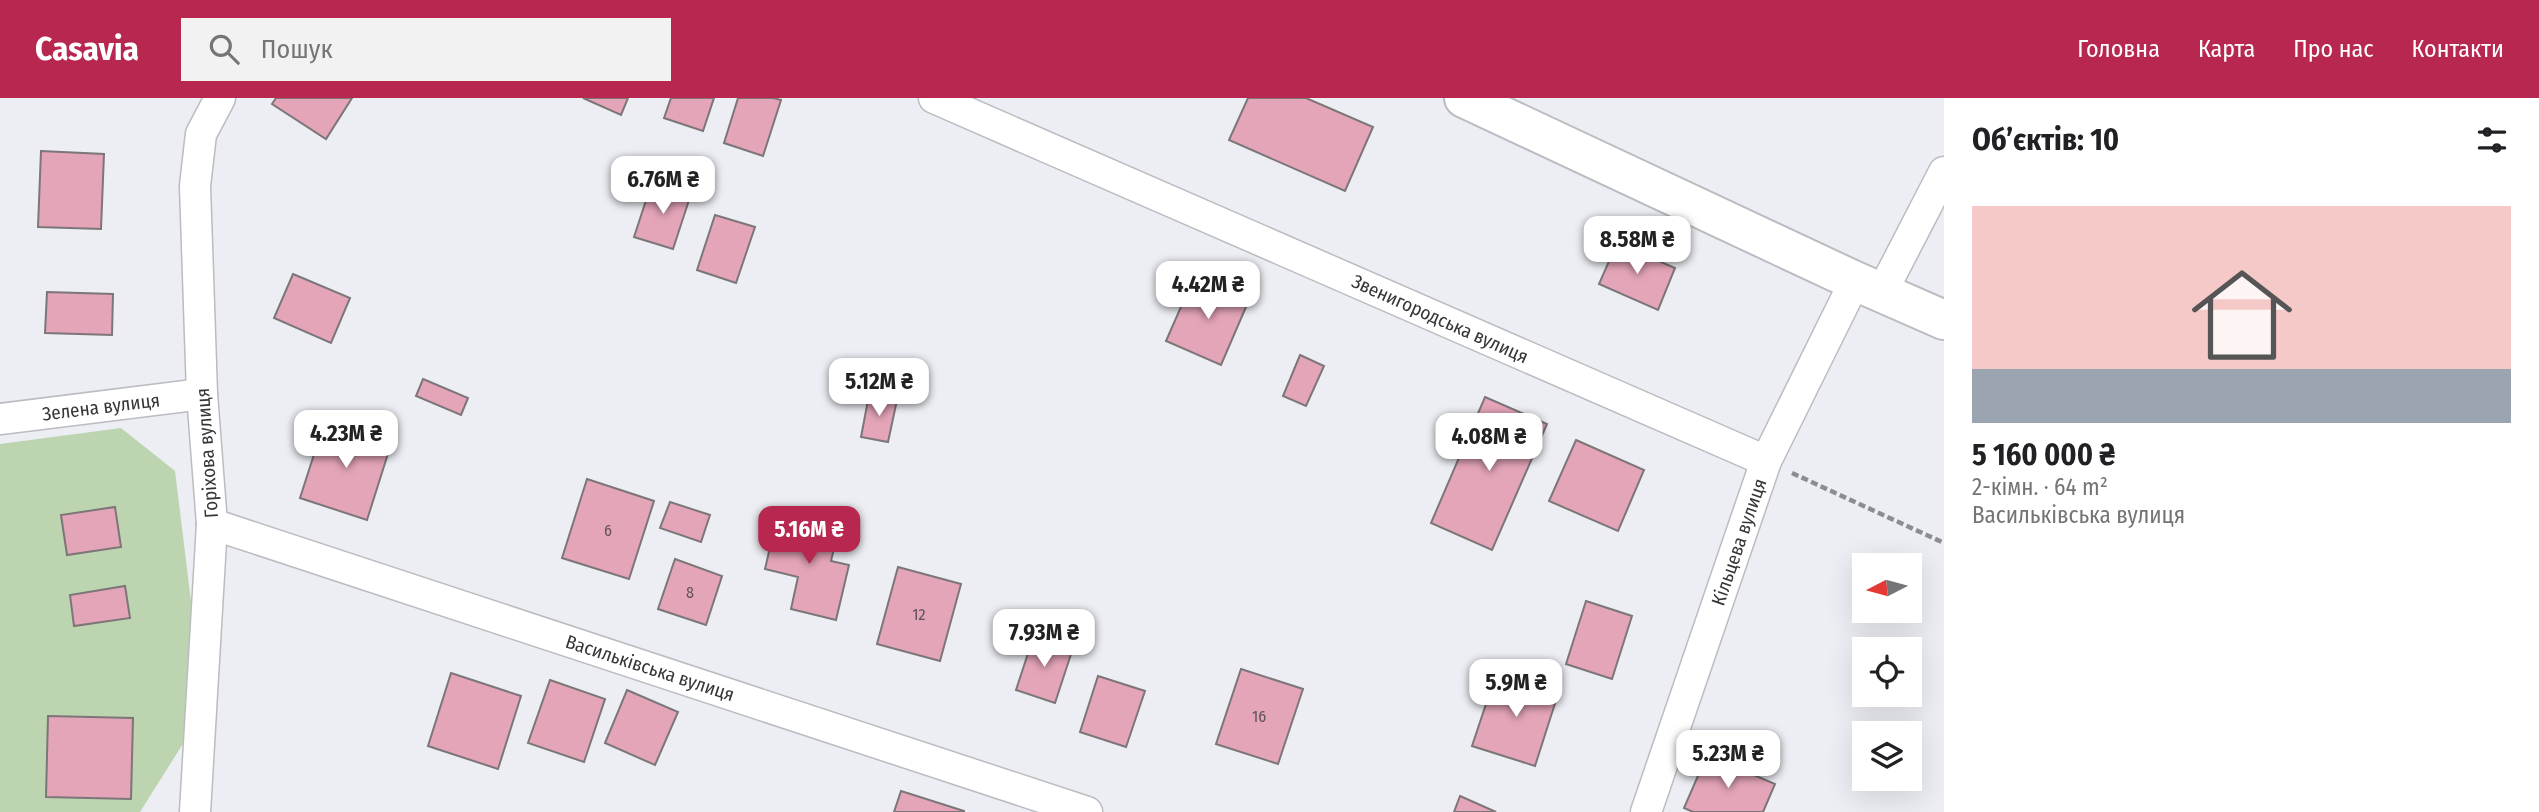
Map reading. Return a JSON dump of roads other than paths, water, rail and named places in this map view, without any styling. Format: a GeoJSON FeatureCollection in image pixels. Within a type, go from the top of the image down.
{"type":"FeatureCollection","features":[{"type":"Feature","properties":{"kind":"street","name":"Горіхова вулиця"},"geometry":{"type":"LineString","coordinates":[[195,812],[212,524],[202,394],[195,186],[201,134],[220,98]]}},
{"type":"Feature","properties":{"kind":"street","name":"Звенигородська вулиця"},"geometry":{"type":"LineString","coordinates":[[934,98],[1766,461]]}},
{"type":"Feature","properties":{"kind":"street"},"geometry":{"type":"LineString","coordinates":[[1475,100],[1868,287],[1944,320]]}},
{"type":"Feature","properties":{"kind":"street","name":"Кільцева вулиця"},"geometry":{"type":"LineString","coordinates":[[1646,812],[1766,461],[1868,287],[1944,172]]}},
{"type":"Feature","properties":{"kind":"street","name":"Зелена вулиця"},"geometry":{"type":"LineString","coordinates":[[0,419],[202,394]]}},
{"type":"Feature","properties":{"kind":"street","name":"Васильківська вулиця"},"geometry":{"type":"LineString","coordinates":[[212,524],[1087,812]]}}]}
